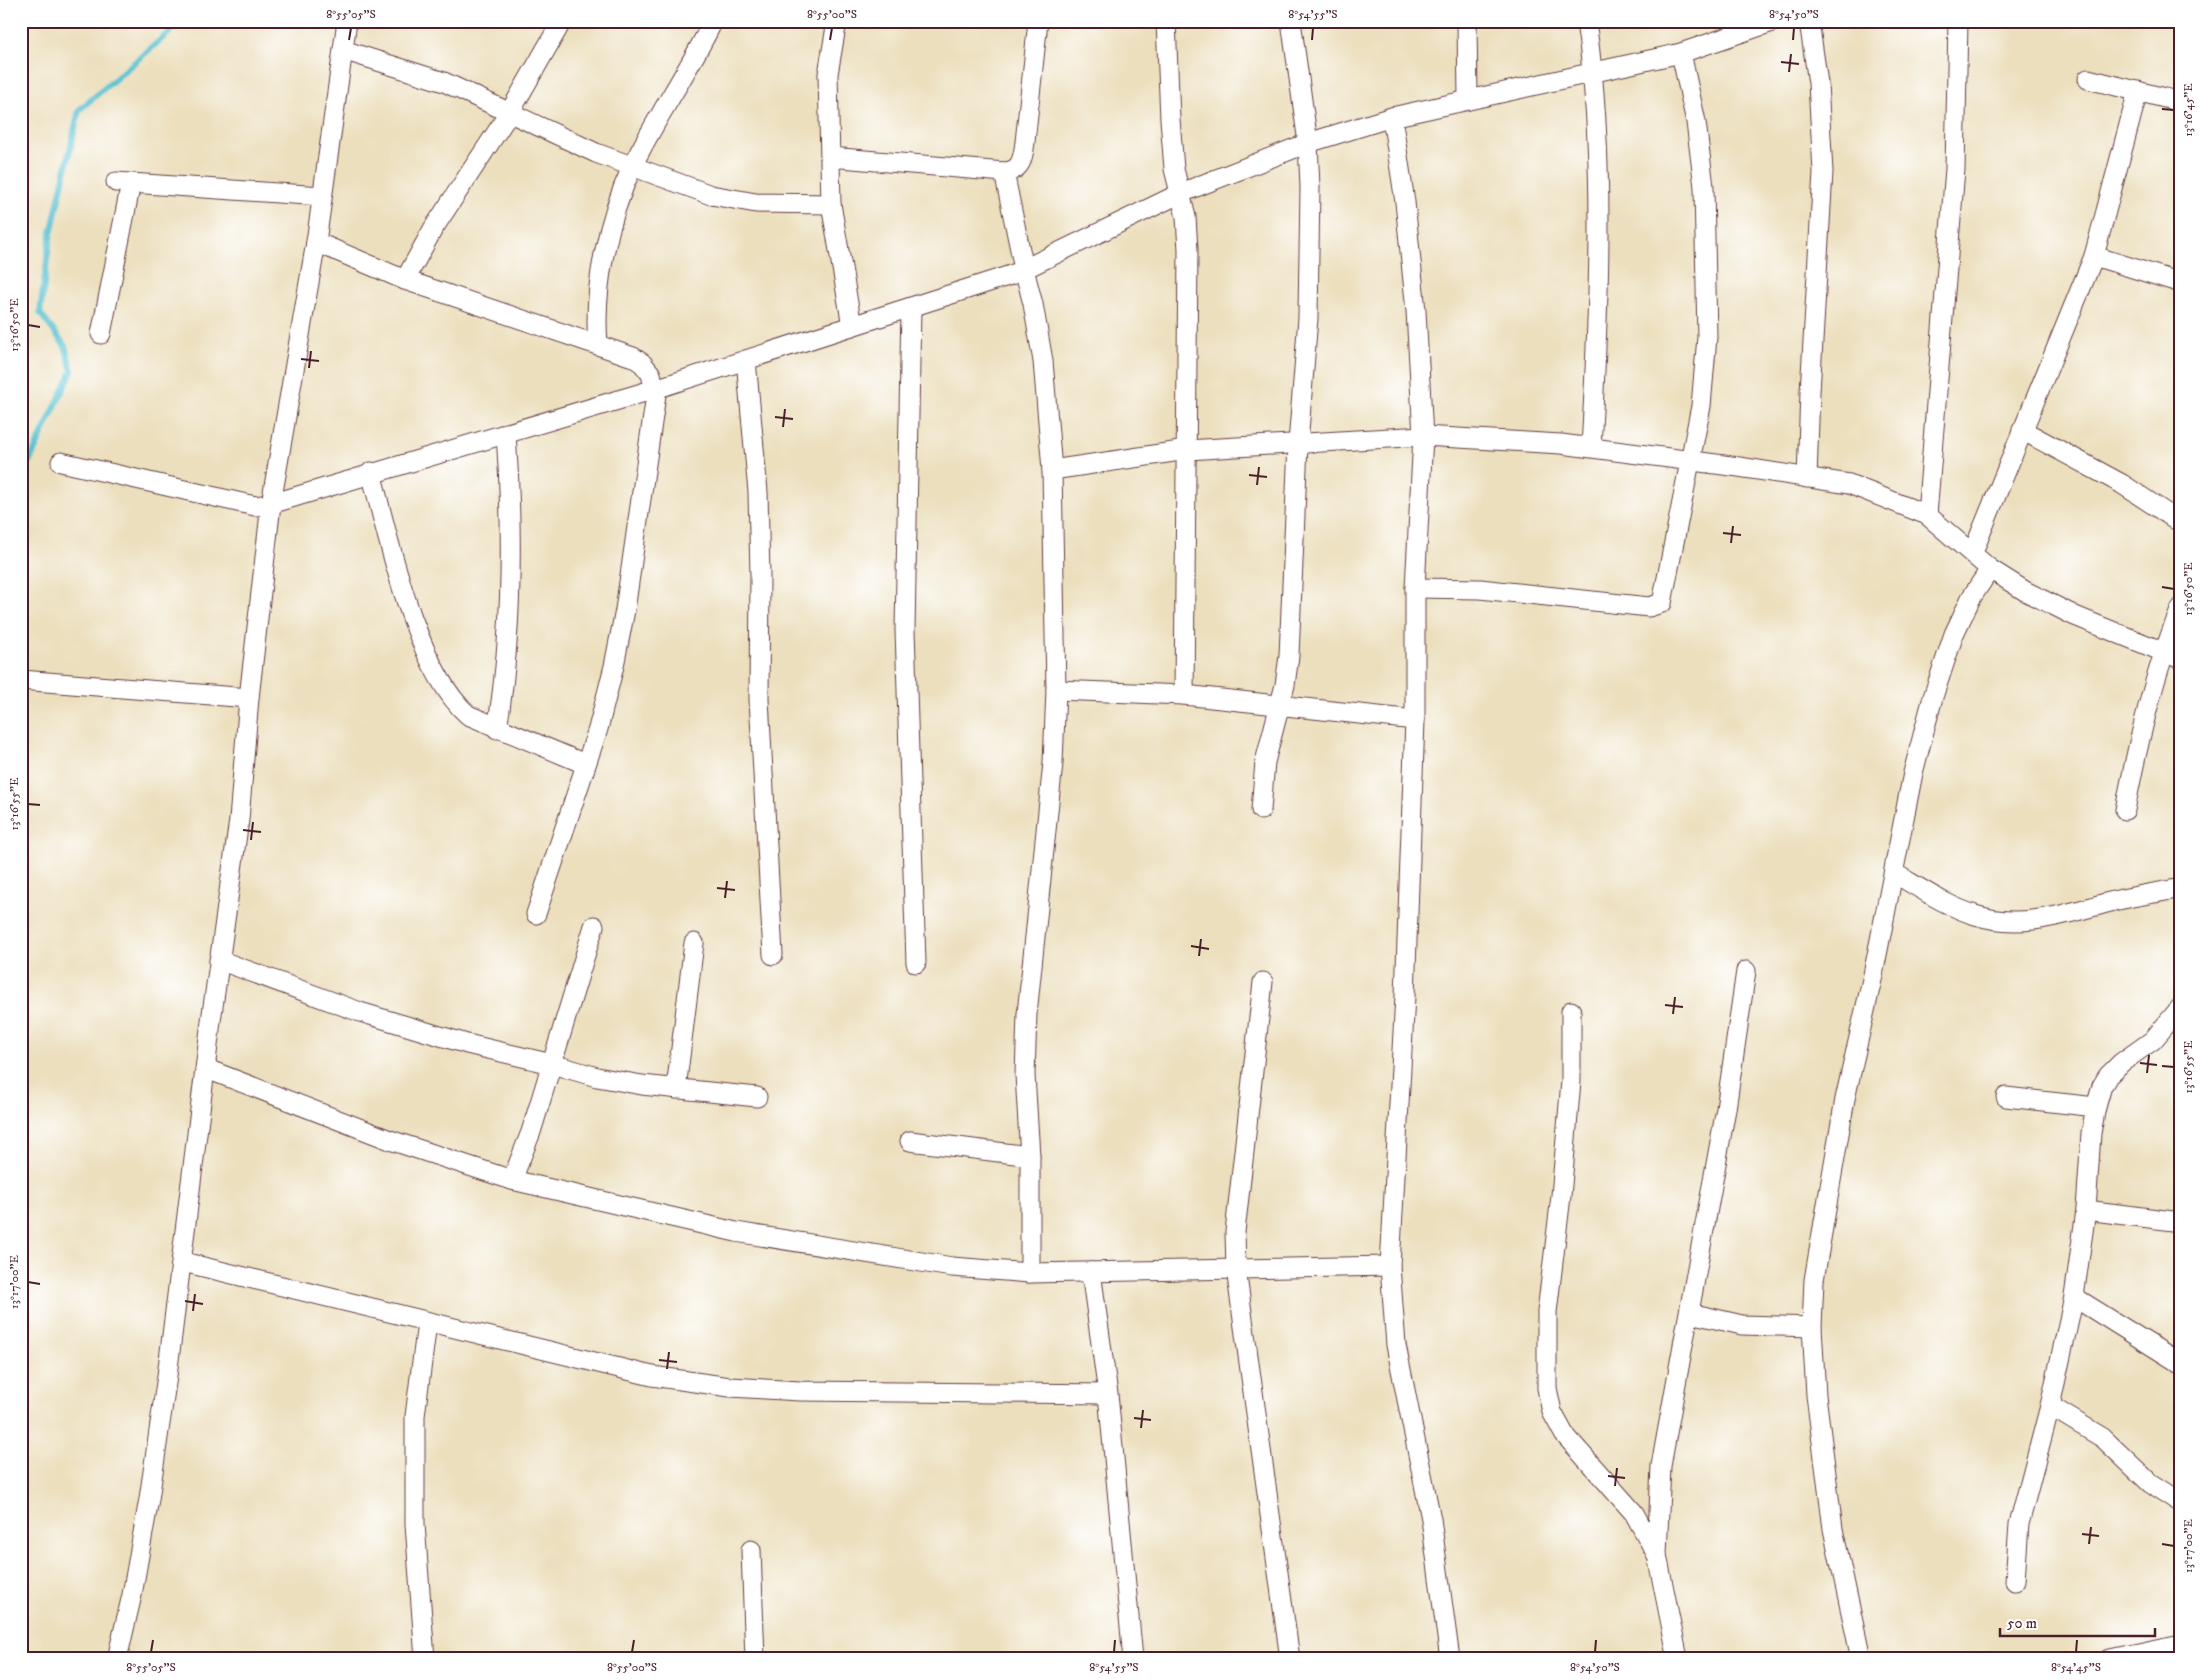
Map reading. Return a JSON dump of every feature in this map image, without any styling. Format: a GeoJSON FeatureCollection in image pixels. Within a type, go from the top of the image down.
{"type":"FeatureCollection","features":[{"type":"Feature","properties":{"kind":"street"},"geometry":{"type":"LineString","coordinates":[[117,1659],[132,1595],[149,1499],[183,1262],[219,960],[239,820],[249,698],[271,504],[316,242],[347,21]]}},
{"type":"Feature","properties":{"kind":"street"},"geometry":{"type":"LineString","coordinates":[[405,280],[433,229],[510,112],[562,21]]}},
{"type":"Feature","properties":{"kind":"street"},"geometry":{"type":"LineString","coordinates":[[598,344],[598,298],[610,229],[633,167],[713,21]]}},
{"type":"Feature","properties":{"kind":"street"},"geometry":{"type":"LineString","coordinates":[[837,21],[828,74],[831,204],[852,326]]}},
{"type":"Feature","properties":{"kind":"street"},"geometry":{"type":"LineString","coordinates":[[830,157],[1004,172],[1014,170],[1018,167],[1023,156],[1038,21]]}},
{"type":"Feature","properties":{"kind":"street"},"geometry":{"type":"LineString","coordinates":[[1166,21],[1174,169],[1182,193],[1188,250],[1184,695]]}},
{"type":"Feature","properties":{"kind":"street"},"geometry":{"type":"LineString","coordinates":[[1261,810],[1266,762],[1281,706],[1289,656],[1298,444],[1308,318],[1310,187],[1308,143],[1291,21]]}},
{"type":"Feature","properties":{"kind":"street"},"geometry":{"type":"LineString","coordinates":[[1467,21],[1468,100]]}},
{"type":"Feature","properties":{"kind":"street"},"geometry":{"type":"LineString","coordinates":[[1586,21],[1593,73],[1599,249],[1597,349],[1590,448]]}},
{"type":"Feature","properties":{"kind":"street"},"geometry":{"type":"LineString","coordinates":[[61,462],[255,506],[271,504],[371,472],[655,389],[1024,269],[1182,193],[1308,143],[1392,117],[1681,54],[1775,21]]}},
{"type":"Feature","properties":{"kind":"street"},"geometry":{"type":"LineString","coordinates":[[1807,478],[1823,172],[1818,83],[1809,21]]}},
{"type":"Feature","properties":{"kind":"street"},"geometry":{"type":"LineString","coordinates":[[1927,515],[1955,169],[1958,21]]}},
{"type":"Feature","properties":{"kind":"street"},"geometry":{"type":"LineString","coordinates":[[343,50],[444,82],[510,112],[558,137],[711,195],[756,203],[831,204]]}},
{"type":"Feature","properties":{"kind":"street"},"geometry":{"type":"LineString","coordinates":[[1415,588],[1480,589],[1649,607],[1662,603],[1701,406],[1707,337],[1704,187],[1696,122],[1681,54]]}},
{"type":"Feature","properties":{"kind":"street"},"geometry":{"type":"LineString","coordinates":[[2088,79],[2181,102]]}},
{"type":"Feature","properties":{"kind":"street"},"geometry":{"type":"LineString","coordinates":[[1973,552],[2094,256],[2138,91]]}},
{"type":"Feature","properties":{"kind":"street"},"geometry":{"type":"LineString","coordinates":[[1392,117],[1405,202],[1416,311],[1423,436],[1415,588],[1415,720],[1405,996],[1390,1266],[1396,1345],[1430,1519],[1450,1659]]}},
{"type":"Feature","properties":{"kind":"street"},"geometry":{"type":"LineString","coordinates":[[1004,172],[1033,304],[1043,361],[1052,470],[1056,690],[1053,763],[1027,1014],[1025,1075],[1030,1156],[1030,1273]]}},
{"type":"Feature","properties":{"kind":"street"},"geometry":{"type":"LineString","coordinates":[[101,334],[123,182],[322,196]]}},
{"type":"Feature","properties":{"kind":"street"},"geometry":{"type":"LineString","coordinates":[[316,242],[405,280],[633,357],[642,363],[651,374],[655,389],[623,619],[614,666],[598,729],[536,914]]}},
{"type":"Feature","properties":{"kind":"street"},"geometry":{"type":"LineString","coordinates":[[2094,256],[2181,283]]}},
{"type":"Feature","properties":{"kind":"street"},"geometry":{"type":"LineString","coordinates":[[911,307],[905,630],[916,963]]}},
{"type":"Feature","properties":{"kind":"street"},"geometry":{"type":"LineString","coordinates":[[746,360],[758,492],[760,575],[759,699],[773,955]]}},
{"type":"Feature","properties":{"kind":"street"},"geometry":{"type":"LineString","coordinates":[[2022,430],[2122,484],[2181,523]]}},
{"type":"Feature","properties":{"kind":"street"},"geometry":{"type":"LineString","coordinates":[[496,729],[507,651],[511,565],[511,500],[506,432]]}},
{"type":"Feature","properties":{"kind":"street"},"geometry":{"type":"LineString","coordinates":[[1052,470],[1187,450],[1423,436],[1590,448],[1690,460],[1849,484],[1927,515],[1990,568],[2025,591],[2075,616],[2173,656]]}},
{"type":"Feature","properties":{"kind":"street"},"geometry":{"type":"LineString","coordinates":[[371,472],[395,566],[420,638],[445,688],[456,705],[468,716],[496,729],[585,764]]}},
{"type":"Feature","properties":{"kind":"street"},"geometry":{"type":"LineString","coordinates":[[1861,1659],[1833,1529],[1816,1396],[1812,1327],[1814,1280],[1826,1200],[1845,1099],[1894,873],[1913,773],[1933,697],[1954,634],[1970,598],[1990,568]]}},
{"type":"Feature","properties":{"kind":"street"},"geometry":{"type":"LineString","coordinates":[[2125,810],[2134,764],[2173,656],[2181,608]]}},
{"type":"Feature","properties":{"kind":"street"},"geometry":{"type":"LineString","coordinates":[[21,680],[249,698]]}},
{"type":"Feature","properties":{"kind":"street"},"geometry":{"type":"LineString","coordinates":[[1056,690],[1184,695],[1415,720]]}},
{"type":"Feature","properties":{"kind":"street"},"geometry":{"type":"LineString","coordinates":[[1894,873],[1950,906],[1976,916],[2026,922],[2057,918],[2111,902],[2181,888]]}},
{"type":"Feature","properties":{"kind":"street"},"geometry":{"type":"LineString","coordinates":[[512,1180],[531,1132],[594,926]]}},
{"type":"Feature","properties":{"kind":"street"},"geometry":{"type":"LineString","coordinates":[[676,1089],[694,943]]}},
{"type":"Feature","properties":{"kind":"street"},"geometry":{"type":"LineString","coordinates":[[219,960],[360,1012],[468,1044],[552,1064],[596,1077],[676,1089],[757,1097]]}},
{"type":"Feature","properties":{"kind":"street"},"geometry":{"type":"LineString","coordinates":[[1678,1659],[1657,1555],[1661,1466],[1726,1109],[1746,971]]}},
{"type":"Feature","properties":{"kind":"street"},"geometry":{"type":"LineString","coordinates":[[1263,982],[1235,1232],[1236,1269],[1290,1659]]}},
{"type":"Feature","properties":{"kind":"street"},"geometry":{"type":"LineString","coordinates":[[2016,1581],[2019,1524],[2050,1406],[2074,1296],[2086,1210],[2091,1133],[2102,1086],[2108,1076],[2121,1063],[2152,1040],[2181,1007]]}},
{"type":"Feature","properties":{"kind":"street"},"geometry":{"type":"LineString","coordinates":[[1571,1010],[1571,1081],[1561,1196],[1547,1312],[1547,1388],[1552,1412],[1564,1434],[1634,1513],[1657,1555]]}},
{"type":"Feature","properties":{"kind":"street"},"geometry":{"type":"LineString","coordinates":[[207,1069],[390,1140],[512,1180],[736,1232],[952,1267],[1030,1273],[1390,1266]]}},
{"type":"Feature","properties":{"kind":"street"},"geometry":{"type":"LineString","coordinates":[[2006,1097],[2096,1107]]}},
{"type":"Feature","properties":{"kind":"street"},"geometry":{"type":"LineString","coordinates":[[910,1141],[1030,1156]]}},
{"type":"Feature","properties":{"kind":"street"},"geometry":{"type":"LineString","coordinates":[[2086,1210],[2181,1222]]}},
{"type":"Feature","properties":{"kind":"street"},"geometry":{"type":"LineString","coordinates":[[183,1262],[427,1323],[652,1376],[730,1387],[800,1391],[1108,1394]]}},
{"type":"Feature","properties":{"kind":"street"},"geometry":{"type":"LineString","coordinates":[[1091,1272],[1108,1394],[1133,1659]]}},
{"type":"Feature","properties":{"kind":"street"},"geometry":{"type":"LineString","coordinates":[[2074,1296],[2181,1364]]}},
{"type":"Feature","properties":{"kind":"street"},"geometry":{"type":"LineString","coordinates":[[1690,1313],[1742,1325],[1812,1327]]}},
{"type":"Feature","properties":{"kind":"street"},"geometry":{"type":"LineString","coordinates":[[425,1659],[415,1524],[415,1416],[427,1323]]}},
{"type":"Feature","properties":{"kind":"street"},"geometry":{"type":"LineString","coordinates":[[2050,1406],[2103,1438],[2150,1483],[2181,1503]]}},
{"type":"Feature","properties":{"kind":"street"},"geometry":{"type":"LineString","coordinates":[[751,1550],[755,1659]]}},
{"type":"Feature","properties":{"kind":"street"},"geometry":{"type":"LineString","coordinates":[[2122,1658],[2181,1644]]}},
{"type":"Feature","properties":{"kind":"waterway"},"geometry":{"type":"LineString","coordinates":[[21,479],[72,371],[65,346],[40,313],[50,238],[79,110],[172,30],[178,21]]}}]}
